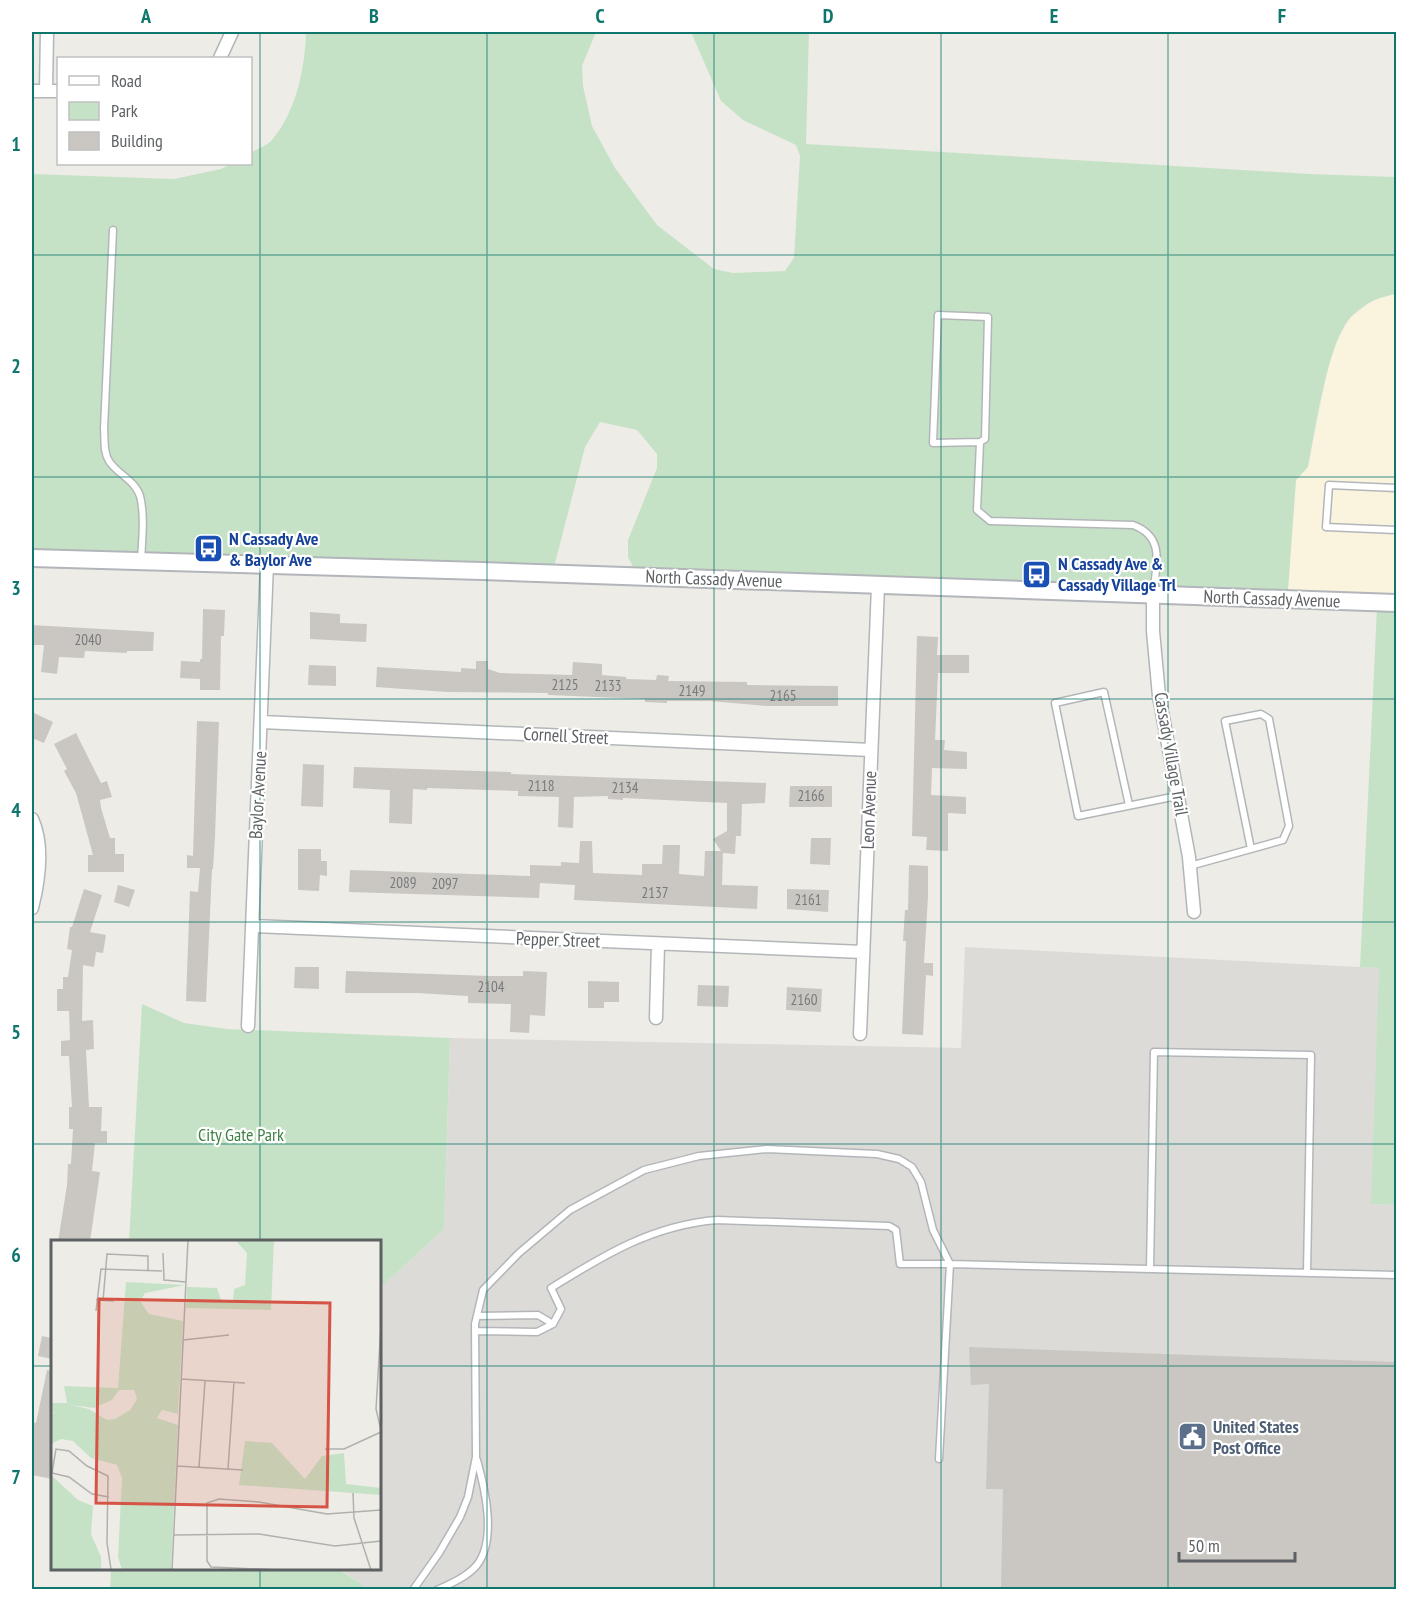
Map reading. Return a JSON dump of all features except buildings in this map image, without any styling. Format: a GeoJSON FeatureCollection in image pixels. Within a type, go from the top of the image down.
{"type":"FeatureCollection","features":[{"type":"Feature","properties":{"kind":"main road","name":"North Cassady Avenue"},"geometry":{"type":"LineString","coordinates":[[32,558],[1396,603]]}},
{"type":"Feature","properties":{"kind":"street"},"geometry":{"type":"LineString","coordinates":[[45,91],[47,32]]}},
{"type":"Feature","properties":{"kind":"street"},"geometry":{"type":"LineString","coordinates":[[220,57],[232,32]]}},
{"type":"Feature","properties":{"kind":"street"},"geometry":{"type":"LineString","coordinates":[[32,91],[57,91]]}},
{"type":"Feature","properties":{"kind":"street","name":"Baylor Avenue"},"geometry":{"type":"LineString","coordinates":[[248,1026],[267,564]]}},
{"type":"Feature","properties":{"kind":"street","name":"Leon Avenue"},"geometry":{"type":"LineString","coordinates":[[860,1034],[878,586]]}},
{"type":"Feature","properties":{"kind":"street","name":"Cassady Village Trail"},"geometry":{"type":"LineString","coordinates":[[1153,595],[1153,631],[1159,696],[1190,866],[1194,912]]}},
{"type":"Feature","properties":{"kind":"street","name":"Cornell Street"},"geometry":{"type":"LineString","coordinates":[[262,722],[871,750]]}},
{"type":"Feature","properties":{"kind":"street"},"geometry":{"type":"LineString","coordinates":[[32,819],[40,862],[32,908]]}},
{"type":"Feature","properties":{"kind":"street","name":"Pepper Street"},"geometry":{"type":"LineString","coordinates":[[252,926],[863,952]]}},
{"type":"Feature","properties":{"kind":"street"},"geometry":{"type":"LineString","coordinates":[[656,1018],[658,944]]}},
{"type":"Feature","properties":{"kind":"lane"},"geometry":{"type":"LineString","coordinates":[[113,230],[104,429],[105,453],[114,467],[133,484],[140,494],[143,521],[141,561]]}},
{"type":"Feature","properties":{"kind":"lane"},"geometry":{"type":"LineString","coordinates":[[938,315],[988,317],[985,439],[980,442],[933,443],[938,315]]}},
{"type":"Feature","properties":{"kind":"lane"},"geometry":{"type":"LineString","coordinates":[[980,442],[977,510],[990,521],[1133,525],[1144,529],[1154,539],[1157,557],[1153,595]]}},
{"type":"Feature","properties":{"kind":"lane"},"geometry":{"type":"LineString","coordinates":[[1396,488],[1329,485],[1326,527],[1396,530]]}},
{"type":"Feature","properties":{"kind":"lane"},"geometry":{"type":"LineString","coordinates":[[1129,805],[1104,692],[1055,702],[1078,816],[1178,796]]}},
{"type":"Feature","properties":{"kind":"lane"},"geometry":{"type":"LineString","coordinates":[[1190,866],[1251,849],[1283,840],[1289,826],[1269,719],[1261,714],[1225,722],[1251,849]]}},
{"type":"Feature","properties":{"kind":"lane"},"geometry":{"type":"LineString","coordinates":[[1149,1269],[1154,1052],[1311,1055],[1307,1273]]}},
{"type":"Feature","properties":{"kind":"lane"},"geometry":{"type":"LineString","coordinates":[[413,1590],[439,1553],[460,1517],[468,1497],[476,1457],[475,1331],[483,1290],[519,1253],[570,1210],[644,1170],[699,1156],[767,1149],[877,1154],[899,1159],[912,1167],[921,1182],[933,1230],[950,1264],[939,1459]]}},
{"type":"Feature","properties":{"kind":"lane"},"geometry":{"type":"LineString","coordinates":[[475,1331],[537,1332],[554,1323],[561,1309],[551,1288],[609,1252],[669,1228],[717,1220],[889,1226],[896,1230],[900,1264],[1396,1275]]}},
{"type":"Feature","properties":{"kind":"lane"},"geometry":{"type":"LineString","coordinates":[[477,1316],[538,1316],[554,1323]]}},
{"type":"Feature","properties":{"kind":"lane"},"geometry":{"type":"LineString","coordinates":[[437,1590],[462,1577],[477,1565],[487,1542],[488,1512],[476,1457]]}},
{"type":"Feature","properties":{"kind":"shaded area"},"geometry":{"type":"Polygon","coordinates":[[[1396,294],[1396,609],[1377,608],[1377,593],[1288,590],[1296,480],[1308,467],[1332,350],[1350,318],[1376,298],[1396,294]]]}},
{"type":"Feature","properties":{"kind":"shaded area"},"geometry":{"type":"Polygon","coordinates":[[[965,947],[1380,968],[1372,1204],[1396,1205],[1396,1589],[364,1590],[360,1583],[340,1570],[381,1570],[381,1287],[444,1229],[450,1038],[961,1048],[965,947]]]}},
{"type":"Feature","properties":{"kind":"green space"},"geometry":{"type":"Polygon","coordinates":[[[306,32],[596,32],[582,66],[583,86],[592,126],[615,168],[657,225],[714,269],[733,273],[785,271],[794,258],[800,156],[796,145],[743,120],[721,101],[691,32],[809,32],[806,144],[1310,174],[1396,177],[1396,294],[1372,301],[1357,311],[1344,327],[1336,344],[1329,364],[1308,467],[1296,480],[1288,590],[634,569],[628,557],[628,540],[657,468],[657,454],[637,430],[600,422],[585,447],[554,567],[32,550],[32,174],[174,179],[221,169],[229,165],[252,165],[252,152],[271,141],[287,117],[298,90],[304,60],[306,32]]]}},
{"type":"Feature","properties":{"kind":"green space"},"geometry":{"type":"Polygon","coordinates":[[[1377,608],[1396,609],[1396,1205],[1371,1204],[1379,968],[1360,967],[1377,608]]]}},
{"type":"Feature","properties":{"kind":"green space","name":"City Gate Park"},"geometry":{"type":"Polygon","coordinates":[[[142,1004],[184,1023],[227,1029],[450,1038],[444,1229],[381,1287],[381,1240],[129,1240],[142,1004]]]}},
{"type":"Feature","properties":{"kind":"green space"},"geometry":{"type":"Polygon","coordinates":[[[111,1570],[340,1570],[360,1583],[364,1589],[110,1589],[111,1570]]]}},
{"type":"Feature","properties":{"kind":"place","name":"N Cassady Ave & Baylor Ave"},"geometry":{"type":"Point","coordinates":[208,549]}},
{"type":"Feature","properties":{"kind":"place","name":"N Cassady Ave & Cassady Village Trl"},"geometry":{"type":"Point","coordinates":[1037,574]}},
{"type":"Feature","properties":{"kind":"place","name":"United States Post Office"},"geometry":{"type":"Point","coordinates":[1192,1437]}}]}
